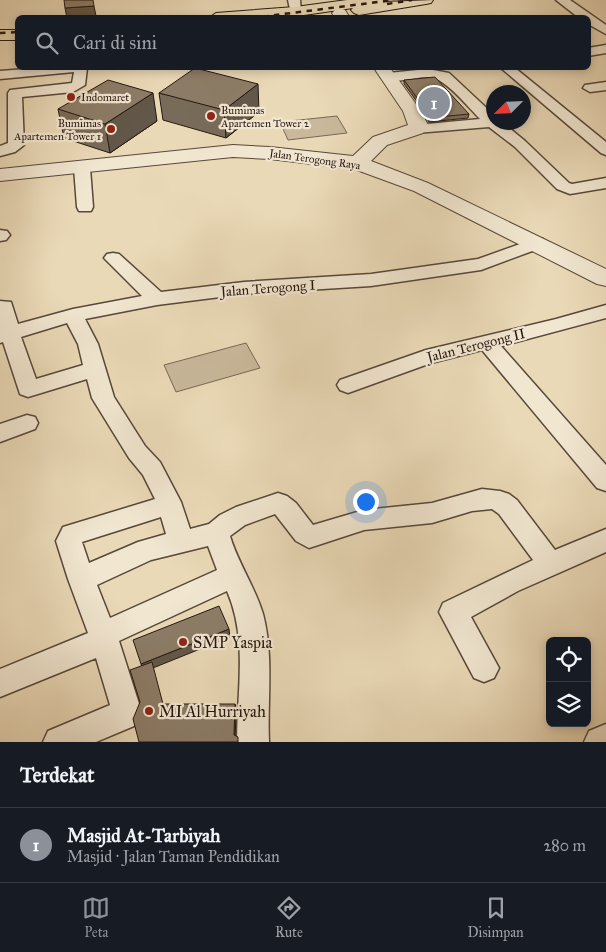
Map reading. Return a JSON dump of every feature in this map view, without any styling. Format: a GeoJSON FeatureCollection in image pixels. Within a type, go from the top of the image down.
{"type":"FeatureCollection","features":[{"type":"Feature","properties":{"kind":"main road"},"geometry":{"type":"LineString","coordinates":[[247,15],[378,0]]}},
{"type":"Feature","properties":{"kind":"main road"},"geometry":{"type":"LineString","coordinates":[[298,10],[341,15],[404,2],[426,0]]}},
{"type":"Feature","properties":{"kind":"main road"},"geometry":{"type":"LineString","coordinates":[[0,27],[15,26]]}},
{"type":"Feature","properties":{"kind":"main road"},"geometry":{"type":"LineString","coordinates":[[0,35],[15,35]]}},
{"type":"Feature","properties":{"kind":"street"},"geometry":{"type":"LineString","coordinates":[[562,0],[584,15]]}},
{"type":"Feature","properties":{"kind":"street"},"geometry":{"type":"LineString","coordinates":[[591,20],[606,30]]}},
{"type":"Feature","properties":{"kind":"street"},"geometry":{"type":"LineString","coordinates":[[591,52],[606,49]]}},
{"type":"Feature","properties":{"kind":"street"},"geometry":{"type":"LineString","coordinates":[[0,74],[49,70]]}},
{"type":"Feature","properties":{"kind":"street"},"geometry":{"type":"LineString","coordinates":[[15,93],[74,88],[78,84],[80,70]]}},
{"type":"Feature","properties":{"kind":"street"},"geometry":{"type":"LineString","coordinates":[[510,70],[606,150]]}},
{"type":"Feature","properties":{"kind":"street"},"geometry":{"type":"LineString","coordinates":[[385,72],[440,75],[486,117]]}},
{"type":"Feature","properties":{"kind":"street"},"geometry":{"type":"LineString","coordinates":[[385,72],[412,111],[418,125],[416,129]]}},
{"type":"Feature","properties":{"kind":"street"},"geometry":{"type":"LineString","coordinates":[[4,174],[4,150],[16,145],[15,93],[17,73]]}},
{"type":"Feature","properties":{"kind":"street"},"geometry":{"type":"LineString","coordinates":[[590,88],[606,86]]}},
{"type":"Feature","properties":{"kind":"street"},"geometry":{"type":"LineString","coordinates":[[358,164],[380,140],[416,129],[486,123]]}},
{"type":"Feature","properties":{"kind":"street"},"geometry":{"type":"LineString","coordinates":[[502,130],[520,144],[566,188],[606,183]]}},
{"type":"Feature","properties":{"kind":"street","name":"Jalan Terogong Raya"},"geometry":{"type":"LineString","coordinates":[[4,174],[82,168],[239,151],[358,164],[421,187],[606,278]]}},
{"type":"Feature","properties":{"kind":"street"},"geometry":{"type":"LineString","coordinates":[[82,168],[85,208]]}},
{"type":"Feature","properties":{"kind":"street","name":"Jalan Terogong I"},"geometry":{"type":"LineString","coordinates":[[5,335],[73,315],[157,299],[244,288],[371,280],[451,269],[493,260],[537,243]]}},
{"type":"Feature","properties":{"kind":"street"},"geometry":{"type":"LineString","coordinates":[[113,258],[157,299]]}},
{"type":"Feature","properties":{"kind":"street"},"geometry":{"type":"LineString","coordinates":[[4,306],[5,335],[29,389],[96,369]]}},
{"type":"Feature","properties":{"kind":"street","name":"Jalan Terogong II"},"geometry":{"type":"LineString","coordinates":[[348,385],[410,362],[558,325],[606,310]]}},
{"type":"Feature","properties":{"kind":"street"},"geometry":{"type":"LineString","coordinates":[[73,315],[88,344],[103,398],[137,452],[152,469],[169,502],[181,542]]}},
{"type":"Feature","properties":{"kind":"street"},"geometry":{"type":"LineString","coordinates":[[486,342],[606,481]]}},
{"type":"Feature","properties":{"kind":"street"},"geometry":{"type":"LineString","coordinates":[[0,433],[27,423]]}},
{"type":"Feature","properties":{"kind":"street"},"geometry":{"type":"LineString","coordinates":[[253,742],[252,634],[249,615],[220,548],[217,534],[222,526],[278,503],[290,512],[303,533],[309,537],[365,520],[435,512],[492,498],[503,502],[508,507],[551,565]]}},
{"type":"Feature","properties":{"kind":"street"},"geometry":{"type":"LineString","coordinates":[[59,742],[122,715],[126,710],[69,541],[72,535],[165,506],[169,502]]}},
{"type":"Feature","properties":{"kind":"street"},"geometry":{"type":"LineString","coordinates":[[81,579],[148,550],[217,534]]}},
{"type":"Feature","properties":{"kind":"street"},"geometry":{"type":"LineString","coordinates":[[484,668],[452,612],[509,583],[606,540]]}},
{"type":"Feature","properties":{"kind":"street"},"geometry":{"type":"LineString","coordinates":[[0,683],[42,667],[232,576]]}},
{"type":"Feature","properties":{"kind":"street"},"geometry":{"type":"LineString","coordinates":[[600,742],[606,739]]}},
{"type":"Feature","properties":{"kind":"shaded area"},"geometry":{"type":"Polygon","coordinates":[[[337,116],[347,133],[288,140],[280,122],[337,116]]]}},
{"type":"Feature","properties":{"kind":"shaded area"},"geometry":{"type":"Polygon","coordinates":[[[246,343],[260,368],[176,392],[164,365],[246,343]]]}},
{"type":"Feature","properties":{"kind":"building"},"geometry":{"type":"Polygon","coordinates":[[[64,0],[93,0],[94,6],[65,8],[64,0]]]}},
{"type":"Feature","properties":{"kind":"building"},"geometry":{"type":"Polygon","coordinates":[[[192,70],[203,70],[258,84],[224,110],[159,93],[192,70]]]}},
{"type":"Feature","properties":{"kind":"building"},"geometry":{"type":"Polygon","coordinates":[[[435,77],[469,114],[429,118],[423,106],[404,80],[435,77]]]}},
{"type":"Feature","properties":{"kind":"building"},"geometry":{"type":"Polygon","coordinates":[[[108,80],[153,93],[105,124],[58,109],[108,80]]]}},
{"type":"Feature","properties":{"kind":"building","name":"SMP Yaspia"},"geometry":{"type":"Polygon","coordinates":[[[219,606],[229,629],[141,664],[133,640],[219,606]]]}},
{"type":"Feature","properties":{"kind":"building"},"geometry":{"type":"Polygon","coordinates":[[[152,662],[163,704],[235,704],[234,735],[238,737],[238,742],[139,742],[133,719],[140,702],[130,670],[152,662]]]}},
{"type":"Feature","properties":{"kind":"railway"},"geometry":{"type":"LineString","coordinates":[[276,15],[394,0]]}},
{"type":"Feature","properties":{"kind":"railway"},"geometry":{"type":"LineString","coordinates":[[387,4],[412,0]]}},
{"type":"Feature","properties":{"kind":"railway"},"geometry":{"type":"LineString","coordinates":[[0,33],[15,32]]}},
{"type":"Feature","properties":{"kind":"place","name":"Indomaret"},"geometry":{"type":"Point","coordinates":[71,97]}},
{"type":"Feature","properties":{"kind":"place","name":"Masjid At-Tarbiyah"},"geometry":{"type":"Point","coordinates":[434,103]}},
{"type":"Feature","properties":{"kind":"place","name":"Bumimas Apartemen Tower 2"},"geometry":{"type":"Point","coordinates":[211,116]}},
{"type":"Feature","properties":{"kind":"place","name":"Bumimas Apartemen Tower 1"},"geometry":{"type":"Point","coordinates":[111,129]}},
{"type":"Feature","properties":{"kind":"place","name":"SMP Yaspia"},"geometry":{"type":"Point","coordinates":[183,642]}},
{"type":"Feature","properties":{"kind":"place","name":"MI Al Hurriyah"},"geometry":{"type":"Point","coordinates":[149,711]}}]}
